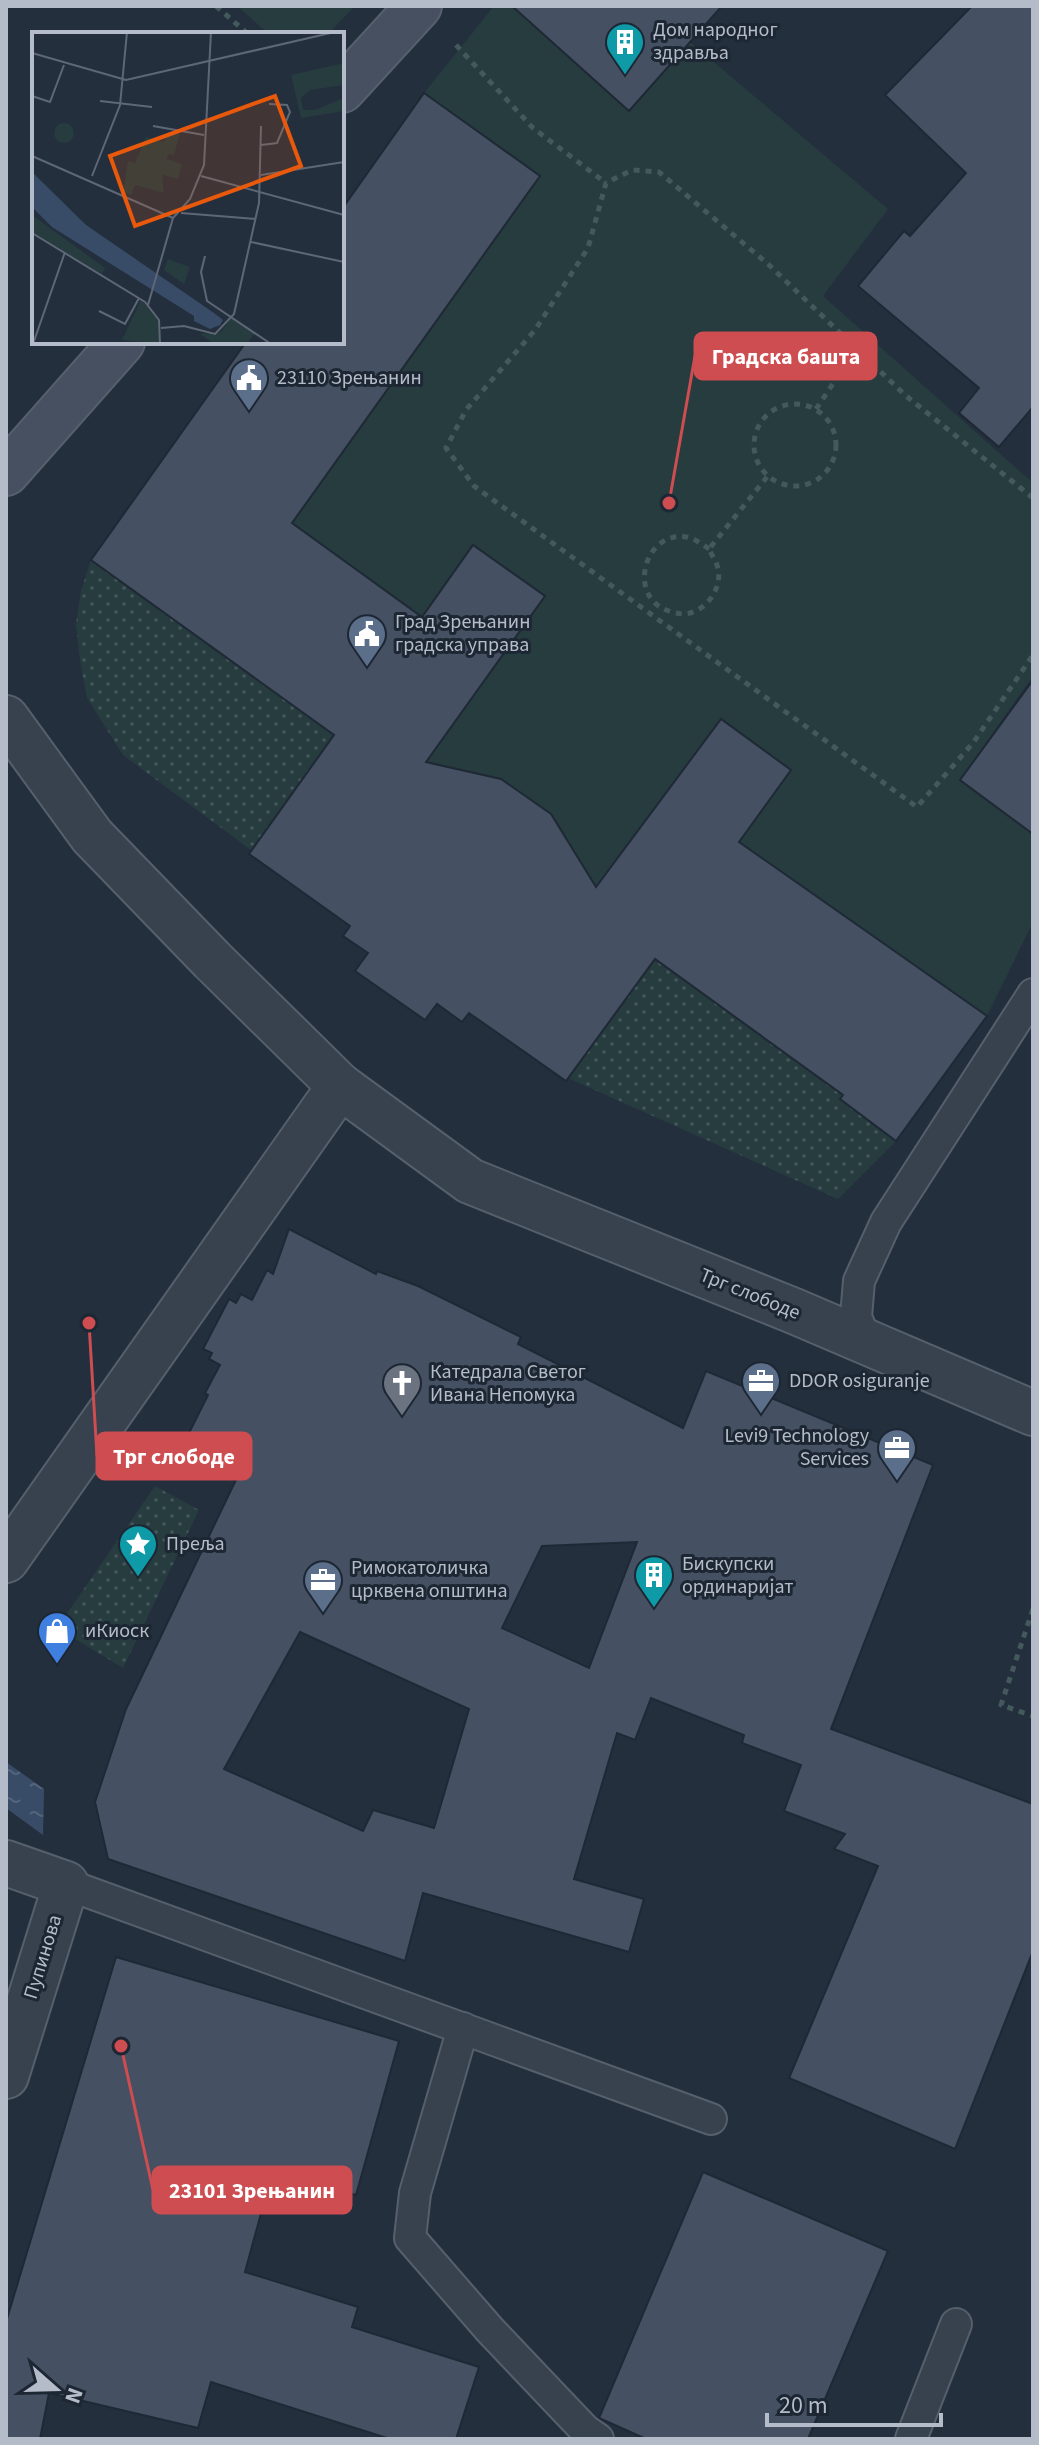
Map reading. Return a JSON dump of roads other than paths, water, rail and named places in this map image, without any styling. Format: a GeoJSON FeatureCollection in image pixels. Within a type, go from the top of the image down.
{"type":"FeatureCollection","features":[{"type":"Feature","properties":{"kind":"street"},"geometry":{"type":"LineString","coordinates":[[344,88],[417,9]]}},
{"type":"Feature","properties":{"kind":"street"},"geometry":{"type":"LineString","coordinates":[[6,473],[120,344]]}},
{"type":"Feature","properties":{"kind":"street","name":"Трг слободе"},"geometry":{"type":"LineString","coordinates":[[6,718],[92,836],[212,960],[340,1086],[470,1181],[794,1311],[1033,1413]]}},
{"type":"Feature","properties":{"kind":"street"},"geometry":{"type":"LineString","coordinates":[[6,1560],[340,1086]]}},
{"type":"Feature","properties":{"kind":"street"},"geometry":{"type":"LineString","coordinates":[[6,1863],[66,1884]]}},
{"type":"Feature","properties":{"kind":"street","name":"Пупинова"},"geometry":{"type":"LineString","coordinates":[[6,2076],[66,1884]]}},
{"type":"Feature","properties":{"kind":"lane"},"geometry":{"type":"LineString","coordinates":[[867,1343],[856,1317],[859,1281],[886,1222],[1033,994]]}},
{"type":"Feature","properties":{"kind":"lane"},"geometry":{"type":"LineString","coordinates":[[66,1884],[711,2119]]}},
{"type":"Feature","properties":{"kind":"lane"},"geometry":{"type":"LineString","coordinates":[[463,2028],[415,2193],[410,2238],[490,2330],[585,2430],[598,2439]]}},
{"type":"Feature","properties":{"kind":"lane"},"geometry":{"type":"LineString","coordinates":[[911,2439],[956,2324]]}},
{"type":"Feature","properties":{"kind":"water"},"geometry":{"type":"Polygon","coordinates":[[[6,1762],[44,1789],[43,1835],[6,1808],[6,1762]]]}},
{"type":"Feature","properties":{"kind":"place","name":"Дом народног здравља"},"geometry":{"type":"Point","coordinates":[625,76]}},
{"type":"Feature","properties":{"kind":"place","name":"23110 Зрењанин"},"geometry":{"type":"Point","coordinates":[249,412]}},
{"type":"Feature","properties":{"kind":"place","name":"Градска башта"},"geometry":{"type":"Point","coordinates":[669,503]}},
{"type":"Feature","properties":{"kind":"place","name":"Град Зрењанин градска управа"},"geometry":{"type":"Point","coordinates":[367,668]}},
{"type":"Feature","properties":{"kind":"place","name":"Трг слободе"},"geometry":{"type":"Point","coordinates":[89,1323]}},
{"type":"Feature","properties":{"kind":"place","name":"DDOR osiguranje"},"geometry":{"type":"Point","coordinates":[761,1415]}},
{"type":"Feature","properties":{"kind":"place","name":"Катедрала Светог Ивана Непомука"},"geometry":{"type":"Point","coordinates":[402,1417]}},
{"type":"Feature","properties":{"kind":"place","name":"Levi9 Technology Services"},"geometry":{"type":"Point","coordinates":[897,1482]}},
{"type":"Feature","properties":{"kind":"place","name":"Преља"},"geometry":{"type":"Point","coordinates":[138,1578]}},
{"type":"Feature","properties":{"kind":"place","name":"Бискупски ординаријат"},"geometry":{"type":"Point","coordinates":[654,1609]}},
{"type":"Feature","properties":{"kind":"place","name":"Римокатоличка црквена општина"},"geometry":{"type":"Point","coordinates":[323,1614]}},
{"type":"Feature","properties":{"kind":"place","name":"иКиоск"},"geometry":{"type":"Point","coordinates":[57,1665]}},
{"type":"Feature","properties":{"kind":"place","name":"23101 Зрењанин"},"geometry":{"type":"Point","coordinates":[121,2046]}}]}
